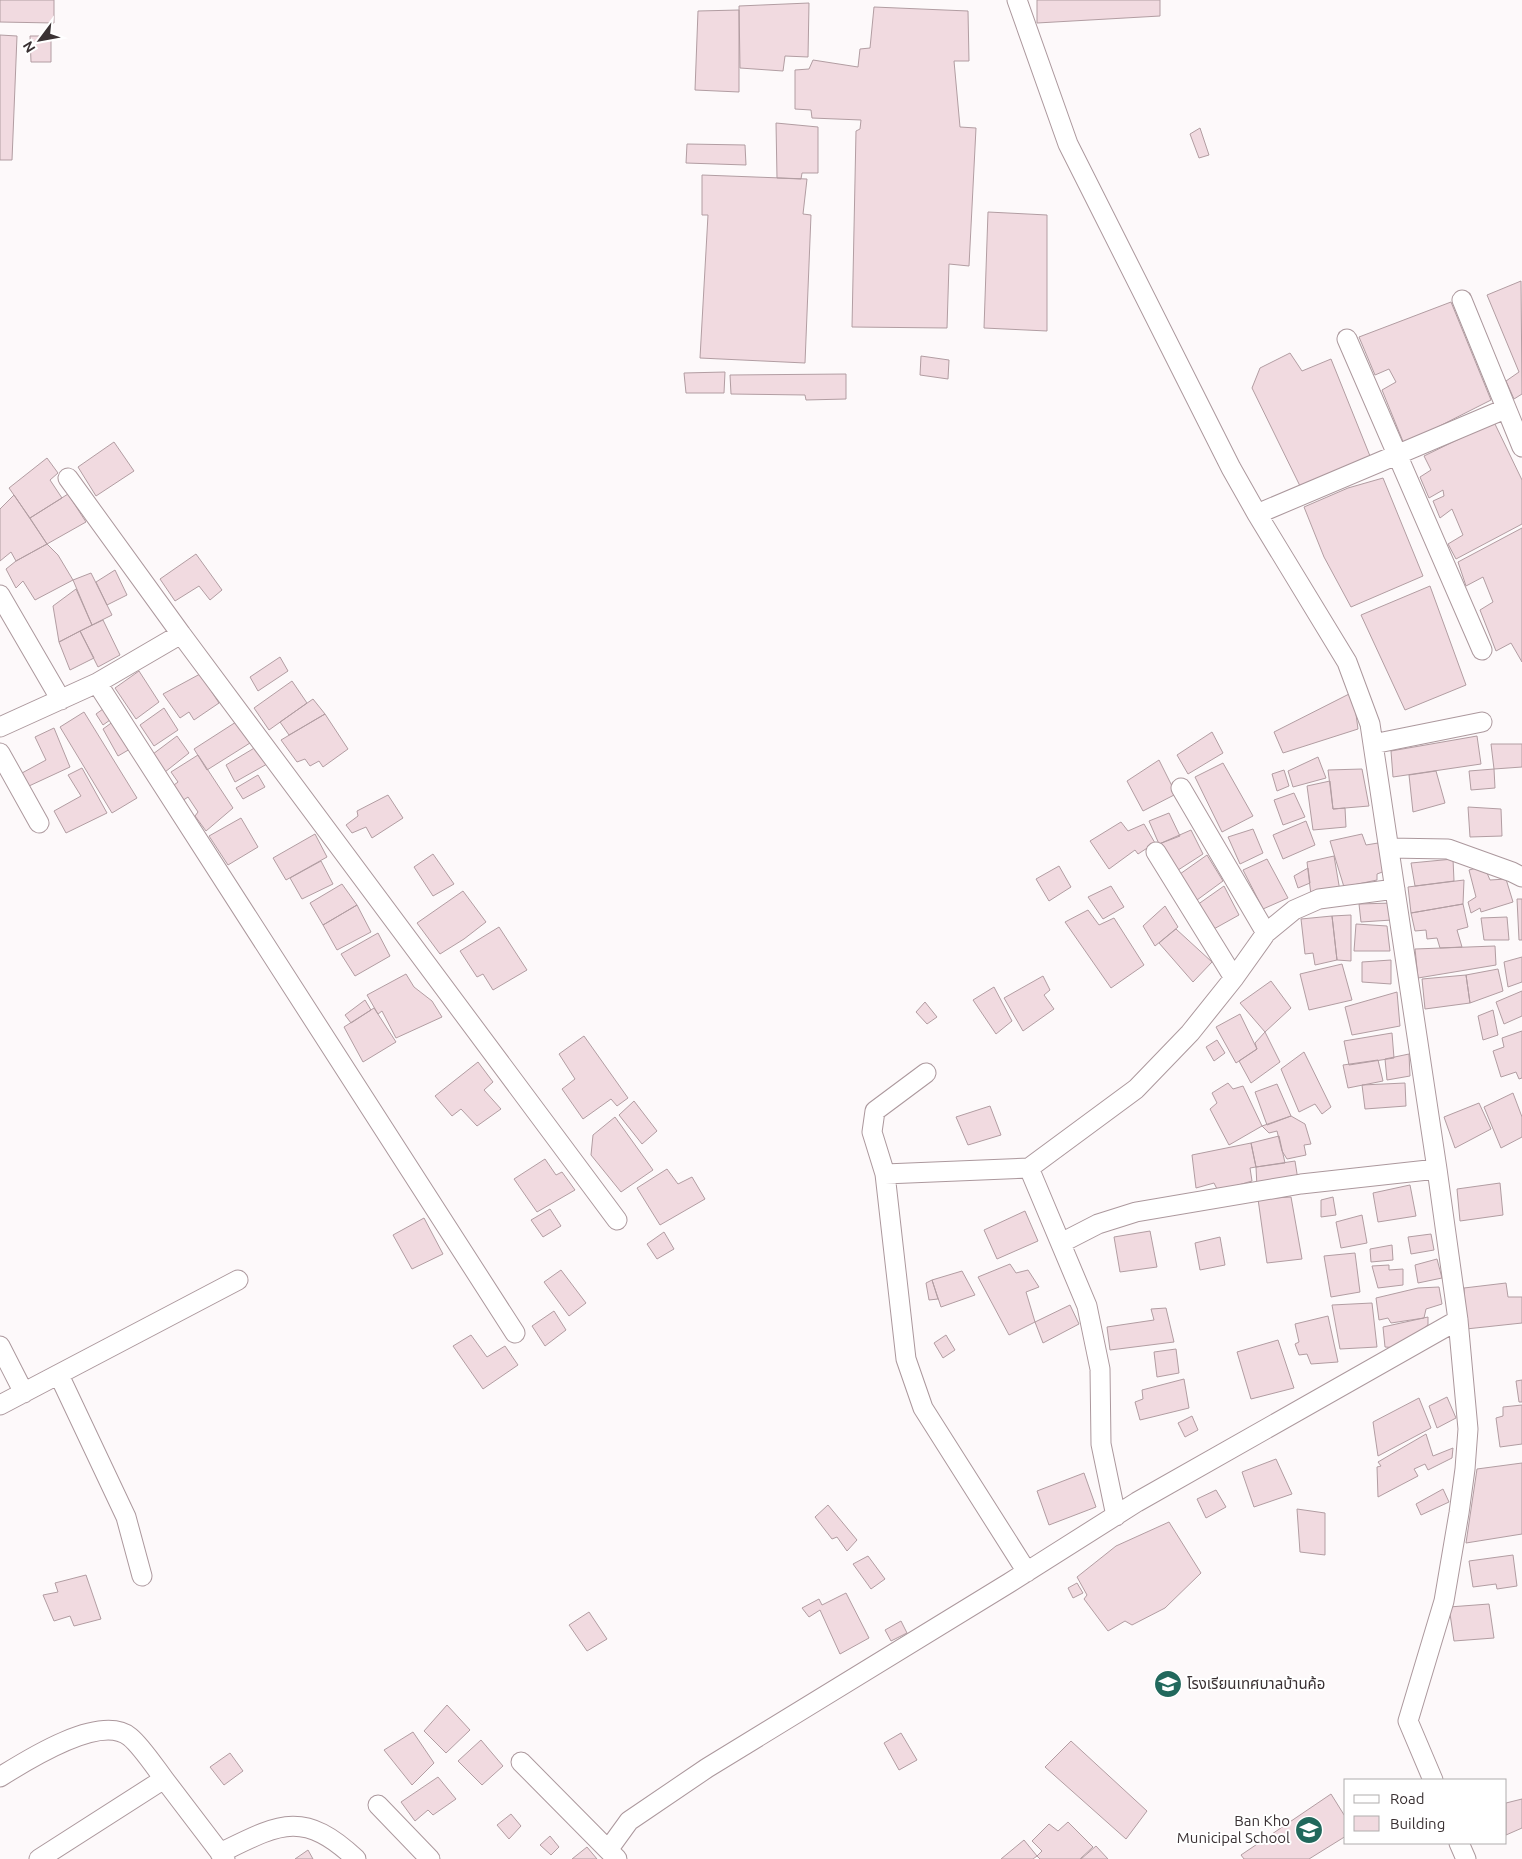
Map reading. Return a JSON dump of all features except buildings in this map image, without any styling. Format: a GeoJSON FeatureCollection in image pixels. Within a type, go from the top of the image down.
{"type":"FeatureCollection","features":[{"type":"Feature","properties":{"kind":"street"},"geometry":{"type":"LineString","coordinates":[[1017,0],[1068,144],[1231,468],[1346,662],[1370,724],[1458,1320],[1468,1429],[1466,1469],[1444,1601],[1408,1721],[1433,1779]]}},
{"type":"Feature","properties":{"kind":"street"},"geometry":{"type":"LineString","coordinates":[[1462,300],[1522,447]]}},
{"type":"Feature","properties":{"kind":"street"},"geometry":{"type":"LineString","coordinates":[[1347,339],[1482,650]]}},
{"type":"Feature","properties":{"kind":"street"},"geometry":{"type":"LineString","coordinates":[[1257,514],[1505,409]]}},
{"type":"Feature","properties":{"kind":"street"},"geometry":{"type":"LineString","coordinates":[[68,478],[181,634],[617,1220]]}},
{"type":"Feature","properties":{"kind":"street"},"geometry":{"type":"LineString","coordinates":[[0,595],[61,700]]}},
{"type":"Feature","properties":{"kind":"street"},"geometry":{"type":"LineString","coordinates":[[0,728],[96,683],[181,634]]}},
{"type":"Feature","properties":{"kind":"street"},"geometry":{"type":"LineString","coordinates":[[96,683],[514,1333]]}},
{"type":"Feature","properties":{"kind":"street"},"geometry":{"type":"LineString","coordinates":[[1373,744],[1482,722]]}},
{"type":"Feature","properties":{"kind":"street"},"geometry":{"type":"LineString","coordinates":[[0,753],[39,823]]}},
{"type":"Feature","properties":{"kind":"street"},"geometry":{"type":"LineString","coordinates":[[1181,788],[1266,933]]}},
{"type":"Feature","properties":{"kind":"street"},"geometry":{"type":"LineString","coordinates":[[1389,848],[1448,849],[1522,876]]}},
{"type":"Feature","properties":{"kind":"street"},"geometry":{"type":"LineString","coordinates":[[1156,852],[1234,978]]}},
{"type":"Feature","properties":{"kind":"street"},"geometry":{"type":"LineString","coordinates":[[885,1174],[1029,1168],[1136,1089],[1190,1033],[1234,978],[1266,933],[1294,910],[1319,899],[1395,889]]}},
{"type":"Feature","properties":{"kind":"street"},"geometry":{"type":"LineString","coordinates":[[926,1073],[875,1111],[872,1132],[885,1174],[906,1359],[923,1408],[1026,1572]]}},
{"type":"Feature","properties":{"kind":"street"},"geometry":{"type":"LineString","coordinates":[[1029,1168],[1087,1306],[1100,1369],[1101,1444],[1116,1516]]}},
{"type":"Feature","properties":{"kind":"street"},"geometry":{"type":"LineString","coordinates":[[1061,1243],[1098,1224],[1136,1212],[1302,1184],[1437,1169]]}},
{"type":"Feature","properties":{"kind":"street"},"geometry":{"type":"LineString","coordinates":[[0,1405],[59,1376],[238,1280]]}},
{"type":"Feature","properties":{"kind":"street"},"geometry":{"type":"LineString","coordinates":[[521,1762],[612,1854],[629,1821],[694,1779],[707,1768],[1137,1502],[1458,1320]]}},
{"type":"Feature","properties":{"kind":"street"},"geometry":{"type":"LineString","coordinates":[[0,1346],[24,1393]]}},
{"type":"Feature","properties":{"kind":"street"},"geometry":{"type":"LineString","coordinates":[[59,1376],[126,1517],[142,1576]]}},
{"type":"Feature","properties":{"kind":"street"},"geometry":{"type":"LineString","coordinates":[[0,1777],[62,1742],[84,1733],[103,1730],[120,1731],[130,1737],[222,1856],[248,1839],[285,1826],[304,1826],[317,1830],[338,1842],[356,1859]]}},
{"type":"Feature","properties":{"kind":"street"},"geometry":{"type":"LineString","coordinates":[[39,1859],[164,1779]]}},
{"type":"Feature","properties":{"kind":"street"},"geometry":{"type":"LineString","coordinates":[[378,1805],[430,1859]]}},
{"type":"Feature","properties":{"kind":"street"},"geometry":{"type":"LineString","coordinates":[[1459,1844],[1466,1859]]}},
{"type":"Feature","properties":{"kind":"place","name":"โรงเรียนเทศบาลบ้านค้อ"},"geometry":{"type":"Point","coordinates":[1168,1684]}},
{"type":"Feature","properties":{"kind":"place","name":"Ban Kho Municipal School"},"geometry":{"type":"Point","coordinates":[1309,1830]}}]}
